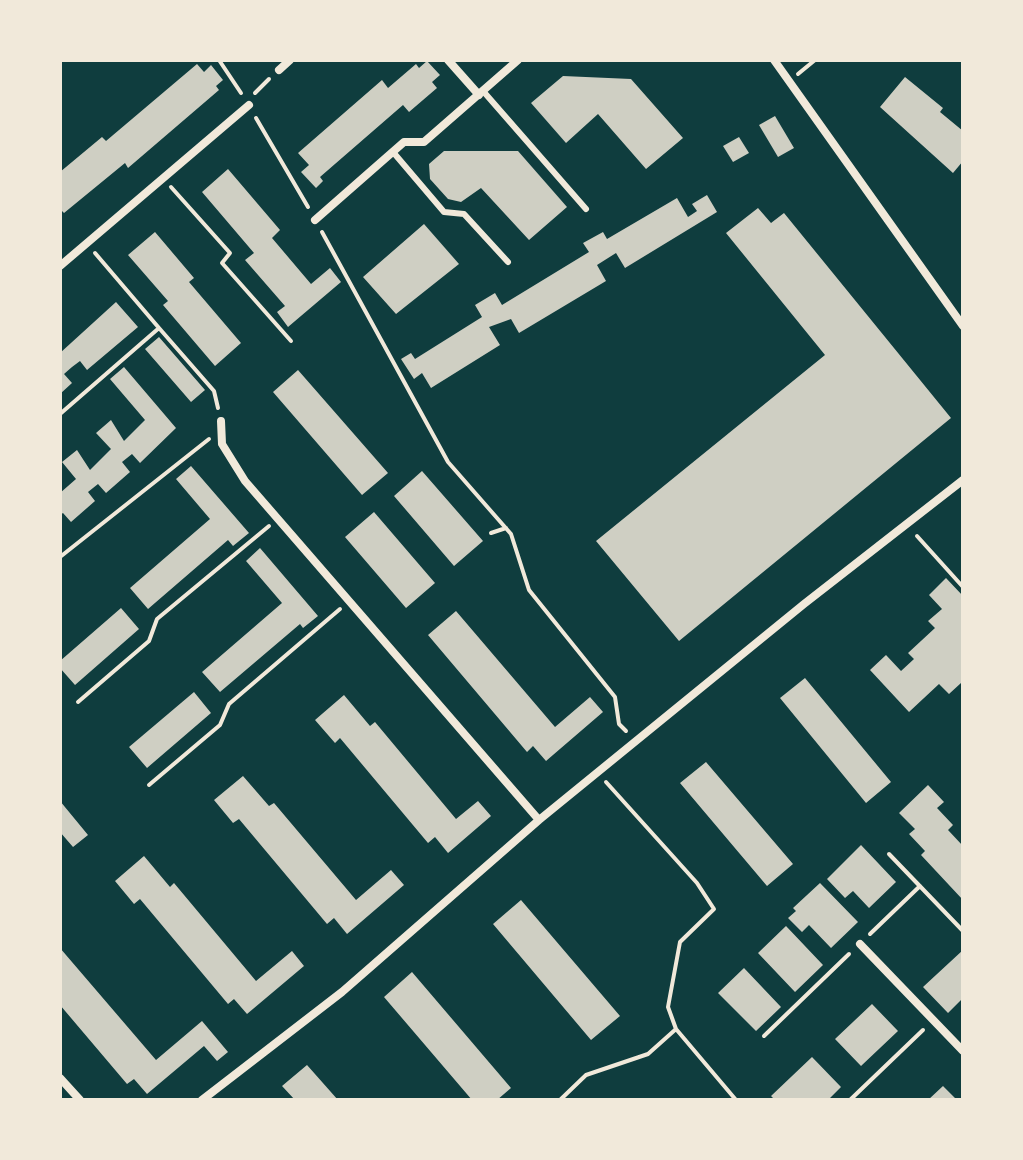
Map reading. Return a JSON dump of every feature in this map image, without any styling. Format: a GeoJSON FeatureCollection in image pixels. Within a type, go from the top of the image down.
{"type":"FeatureCollection","features":[{"type":"Feature","properties":{"kind":"street"},"geometry":{"type":"LineString","coordinates":[[279,70],[290,60]]}},
{"type":"Feature","properties":{"kind":"street"},"geometry":{"type":"LineString","coordinates":[[448,60],[481,93]]}},
{"type":"Feature","properties":{"kind":"street"},"geometry":{"type":"LineString","coordinates":[[315,220],[404,142],[424,142],[518,60]]}},
{"type":"Feature","properties":{"kind":"street"},"geometry":{"type":"LineString","coordinates":[[774,60],[963,326]]}},
{"type":"Feature","properties":{"kind":"street"},"geometry":{"type":"LineString","coordinates":[[62,262],[164,180],[249,105]]}},
{"type":"Feature","properties":{"kind":"street"},"geometry":{"type":"LineString","coordinates":[[221,426],[229,457],[278,518],[539,820]]}},
{"type":"Feature","properties":{"kind":"street"},"geometry":{"type":"LineString","coordinates":[[202,1100],[342,992],[539,820],[963,480]]}},
{"type":"Feature","properties":{"kind":"street"},"geometry":{"type":"LineString","coordinates":[[860,944],[963,1051]]}},
{"type":"Feature","properties":{"kind":"street"},"geometry":{"type":"LineString","coordinates":[[60,1078],[80,1100]]}},
{"type":"Feature","properties":{"kind":"lane"},"geometry":{"type":"LineString","coordinates":[[481,93],[586,209]]}},
{"type":"Feature","properties":{"kind":"lane"},"geometry":{"type":"LineString","coordinates":[[393,152],[444,212],[464,214],[508,262]]}},
{"type":"Feature","properties":{"kind":"path"},"geometry":{"type":"LineString","coordinates":[[219,60],[249,105],[315,220],[448,462],[511,534],[529,590],[615,697],[619,724],[636,741]]}},
{"type":"Feature","properties":{"kind":"path"},"geometry":{"type":"LineString","coordinates":[[249,105],[252,95],[279,70]]}},
{"type":"Feature","properties":{"kind":"path"},"geometry":{"type":"LineString","coordinates":[[164,180],[230,253],[222,263],[291,341]]}},
{"type":"Feature","properties":{"kind":"path"},"geometry":{"type":"LineString","coordinates":[[60,557],[221,426],[214,391],[87,244]]}},
{"type":"Feature","properties":{"kind":"path"},"geometry":{"type":"LineString","coordinates":[[60,414],[159,328]]}},
{"type":"Feature","properties":{"kind":"path"},"geometry":{"type":"LineString","coordinates":[[78,702],[149,641],[157,619],[278,518]]}},
{"type":"Feature","properties":{"kind":"path"},"geometry":{"type":"LineString","coordinates":[[907,524],[963,587]]}},
{"type":"Feature","properties":{"kind":"path"},"geometry":{"type":"LineString","coordinates":[[491,533],[506,528]]}},
{"type":"Feature","properties":{"kind":"path"},"geometry":{"type":"LineString","coordinates":[[149,785],[220,725],[229,704],[349,601]]}},
{"type":"Feature","properties":{"kind":"path"},"geometry":{"type":"LineString","coordinates":[[598,772],[697,883],[714,909],[680,942],[668,1007],[676,1029],[736,1100]]}},
{"type":"Feature","properties":{"kind":"path"},"geometry":{"type":"LineString","coordinates":[[889,854],[963,931]]}},
{"type":"Feature","properties":{"kind":"path"},"geometry":{"type":"LineString","coordinates":[[764,1036],[920,886]]}},
{"type":"Feature","properties":{"kind":"path"},"geometry":{"type":"LineString","coordinates":[[850,1100],[933,1020]]}},
{"type":"Feature","properties":{"kind":"path"},"geometry":{"type":"LineString","coordinates":[[560,1100],[586,1075],[648,1054],[676,1029]]}},
{"type":"Feature","properties":{"kind":"building"},"geometry":{"type":"Polygon","coordinates":[[[427,61],[440,75],[432,82],[437,88],[409,112],[403,105],[320,177],[323,181],[316,188],[301,172],[309,165],[298,153],[382,80],[388,88],[416,64],[419,68],[427,61]]]}},
{"type":"Feature","properties":{"kind":"building"},"geometry":{"type":"Polygon","coordinates":[[[197,64],[204,72],[211,65],[223,80],[216,86],[219,90],[128,168],[125,163],[64,213],[60,209],[60,172],[102,137],[106,141],[197,64]]]}},
{"type":"Feature","properties":{"kind":"building"},"geometry":{"type":"Polygon","coordinates":[[[563,76],[631,79],[683,138],[646,169],[598,114],[566,143],[531,103],[563,76]]]}},
{"type":"Feature","properties":{"kind":"building"},"geometry":{"type":"Polygon","coordinates":[[[905,77],[943,108],[940,112],[963,131],[963,161],[953,173],[880,107],[905,77]]]}},
{"type":"Feature","properties":{"kind":"building"},"geometry":{"type":"Polygon","coordinates":[[[775,116],[794,148],[778,157],[759,125],[775,116]]]}},
{"type":"Feature","properties":{"kind":"building"},"geometry":{"type":"Polygon","coordinates":[[[739,137],[749,153],[733,162],[723,146],[739,137]]]}},
{"type":"Feature","properties":{"kind":"building"},"geometry":{"type":"Polygon","coordinates":[[[444,151],[518,151],[567,207],[529,240],[481,188],[461,202],[448,199],[430,179],[429,164],[444,151]]]}},
{"type":"Feature","properties":{"kind":"building"},"geometry":{"type":"Polygon","coordinates":[[[228,169],[280,230],[272,238],[311,284],[330,268],[341,282],[288,327],[277,312],[285,306],[245,260],[254,253],[202,192],[228,169]]]}},
{"type":"Feature","properties":{"kind":"building"},"geometry":{"type":"Polygon","coordinates":[[[707,195],[717,212],[625,268],[616,253],[597,265],[606,281],[519,333],[511,319],[489,327],[500,345],[431,388],[422,373],[414,379],[401,359],[411,353],[415,359],[482,317],[475,305],[495,293],[502,305],[589,252],[583,243],[603,232],[607,239],[677,198],[688,217],[697,211],[692,204],[707,195]]]}},
{"type":"Feature","properties":{"kind":"building"},"geometry":{"type":"Polygon","coordinates":[[[758,208],[771,223],[784,213],[951,418],[679,641],[596,541],[825,355],[726,233],[758,208]]]}},
{"type":"Feature","properties":{"kind":"building"},"geometry":{"type":"Polygon","coordinates":[[[424,224],[459,264],[396,314],[363,277],[424,224]]]}},
{"type":"Feature","properties":{"kind":"building"},"geometry":{"type":"Polygon","coordinates":[[[155,232],[194,278],[189,282],[241,343],[215,366],[163,305],[168,301],[128,255],[155,232]]]}},
{"type":"Feature","properties":{"kind":"building"},"geometry":{"type":"Polygon","coordinates":[[[116,302],[138,327],[87,370],[80,361],[72,367],[64,374],[72,383],[60,394],[60,353],[116,302]]]}},
{"type":"Feature","properties":{"kind":"building"},"geometry":{"type":"Polygon","coordinates":[[[159,337],[205,390],[191,402],[145,349],[159,337]]]}},
{"type":"Feature","properties":{"kind":"building"},"geometry":{"type":"Polygon","coordinates":[[[124,367],[176,428],[140,463],[132,454],[122,462],[130,472],[106,493],[98,484],[88,492],[95,501],[71,522],[63,513],[60,515],[60,493],[76,479],[62,462],[77,450],[90,470],[111,449],[96,433],[111,420],[124,441],[145,420],[110,379],[124,367]]]}},
{"type":"Feature","properties":{"kind":"building"},"geometry":{"type":"Polygon","coordinates":[[[298,370],[388,473],[362,495],[273,392],[298,370]]]}},
{"type":"Feature","properties":{"kind":"building"},"geometry":{"type":"Polygon","coordinates":[[[191,466],[249,533],[233,546],[228,540],[148,609],[130,588],[210,519],[176,479],[191,466]]]}},
{"type":"Feature","properties":{"kind":"building"},"geometry":{"type":"Polygon","coordinates":[[[422,471],[483,541],[454,566],[394,496],[422,471]]]}},
{"type":"Feature","properties":{"kind":"building"},"geometry":{"type":"Polygon","coordinates":[[[374,512],[435,583],[406,608],[345,537],[374,512]]]}},
{"type":"Feature","properties":{"kind":"building"},"geometry":{"type":"Polygon","coordinates":[[[260,548],[318,616],[303,628],[300,624],[220,692],[202,672],[282,603],[246,561],[260,548]]]}},
{"type":"Feature","properties":{"kind":"building"},"geometry":{"type":"Polygon","coordinates":[[[946,578],[963,596],[963,685],[961,683],[949,694],[939,684],[909,712],[870,670],[886,655],[901,671],[914,659],[908,653],[935,628],[928,621],[942,609],[929,595],[946,578]]]}},
{"type":"Feature","properties":{"kind":"building"},"geometry":{"type":"Polygon","coordinates":[[[121,608],[139,629],[75,685],[60,668],[60,661],[121,608]]]}},
{"type":"Feature","properties":{"kind":"building"},"geometry":{"type":"Polygon","coordinates":[[[456,611],[555,727],[590,697],[603,712],[546,761],[533,746],[527,752],[428,635],[456,611]]]}},
{"type":"Feature","properties":{"kind":"building"},"geometry":{"type":"Polygon","coordinates":[[[805,678],[891,782],[866,803],[780,698],[805,678]]]}},
{"type":"Feature","properties":{"kind":"building"},"geometry":{"type":"Polygon","coordinates":[[[194,692],[211,713],[147,768],[129,747],[194,692]]]}},
{"type":"Feature","properties":{"kind":"building"},"geometry":{"type":"Polygon","coordinates":[[[344,695],[370,726],[375,722],[456,819],[478,801],[491,816],[448,853],[435,837],[428,843],[340,738],[335,743],[315,720],[344,695]]]}},
{"type":"Feature","properties":{"kind":"building"},"geometry":{"type":"Polygon","coordinates":[[[706,762],[793,864],[767,886],[680,783],[706,762]]]}},
{"type":"Feature","properties":{"kind":"building"},"geometry":{"type":"Polygon","coordinates":[[[243,776],[269,806],[274,803],[356,900],[391,870],[404,885],[347,934],[334,918],[327,924],[239,819],[233,823],[214,800],[243,776]]]}},
{"type":"Feature","properties":{"kind":"building"},"geometry":{"type":"Polygon","coordinates":[[[928,785],[944,802],[937,808],[953,825],[948,830],[963,846],[963,900],[921,855],[925,851],[909,834],[915,829],[899,813],[928,785]]]}},
{"type":"Feature","properties":{"kind":"building"},"geometry":{"type":"Polygon","coordinates":[[[60,801],[88,835],[73,847],[60,832],[60,801]]]}},
{"type":"Feature","properties":{"kind":"building"},"geometry":{"type":"Polygon","coordinates":[[[861,845],[896,882],[869,908],[853,891],[845,898],[827,879],[861,845]]]}},
{"type":"Feature","properties":{"kind":"building"},"geometry":{"type":"Polygon","coordinates":[[[144,856],[170,887],[174,883],[256,981],[292,951],[304,966],[247,1014],[234,999],[228,1004],[140,899],[134,904],[115,881],[144,856]]]}},
{"type":"Feature","properties":{"kind":"building"},"geometry":{"type":"Polygon","coordinates":[[[820,883],[858,922],[831,948],[809,925],[802,932],[788,918],[796,911],[793,908],[820,883]]]}},
{"type":"Feature","properties":{"kind":"building"},"geometry":{"type":"Polygon","coordinates":[[[521,900],[620,1016],[591,1040],[493,924],[521,900]]]}},
{"type":"Feature","properties":{"kind":"building"},"geometry":{"type":"Polygon","coordinates":[[[786,926],[823,965],[795,992],[758,953],[786,926]]]}},
{"type":"Feature","properties":{"kind":"building"},"geometry":{"type":"Polygon","coordinates":[[[60,948],[156,1060],[202,1021],[228,1052],[217,1061],[204,1046],[147,1094],[134,1079],[127,1084],[60,1005],[60,948]]]}},
{"type":"Feature","properties":{"kind":"building"},"geometry":{"type":"Polygon","coordinates":[[[963,950],[963,998],[948,1013],[923,987],[963,950]]]}},
{"type":"Feature","properties":{"kind":"building"},"geometry":{"type":"Polygon","coordinates":[[[744,968],[781,1007],[756,1031],[718,993],[744,968]]]}},
{"type":"Feature","properties":{"kind":"building"},"geometry":{"type":"Polygon","coordinates":[[[412,972],[511,1088],[497,1100],[472,1100],[384,997],[412,972]]]}},
{"type":"Feature","properties":{"kind":"building"},"geometry":{"type":"Polygon","coordinates":[[[872,1004],[898,1031],[861,1066],[835,1039],[872,1004]]]}},
{"type":"Feature","properties":{"kind":"building"},"geometry":{"type":"Polygon","coordinates":[[[812,1057],[841,1087],[828,1100],[775,1100],[771,1096],[812,1057]]]}},
{"type":"Feature","properties":{"kind":"building"},"geometry":{"type":"Polygon","coordinates":[[[307,1065],[338,1100],[295,1100],[282,1086],[307,1065]]]}},
{"type":"Feature","properties":{"kind":"building"},"geometry":{"type":"Polygon","coordinates":[[[943,1086],[957,1100],[928,1100],[943,1086]]]}}]}
